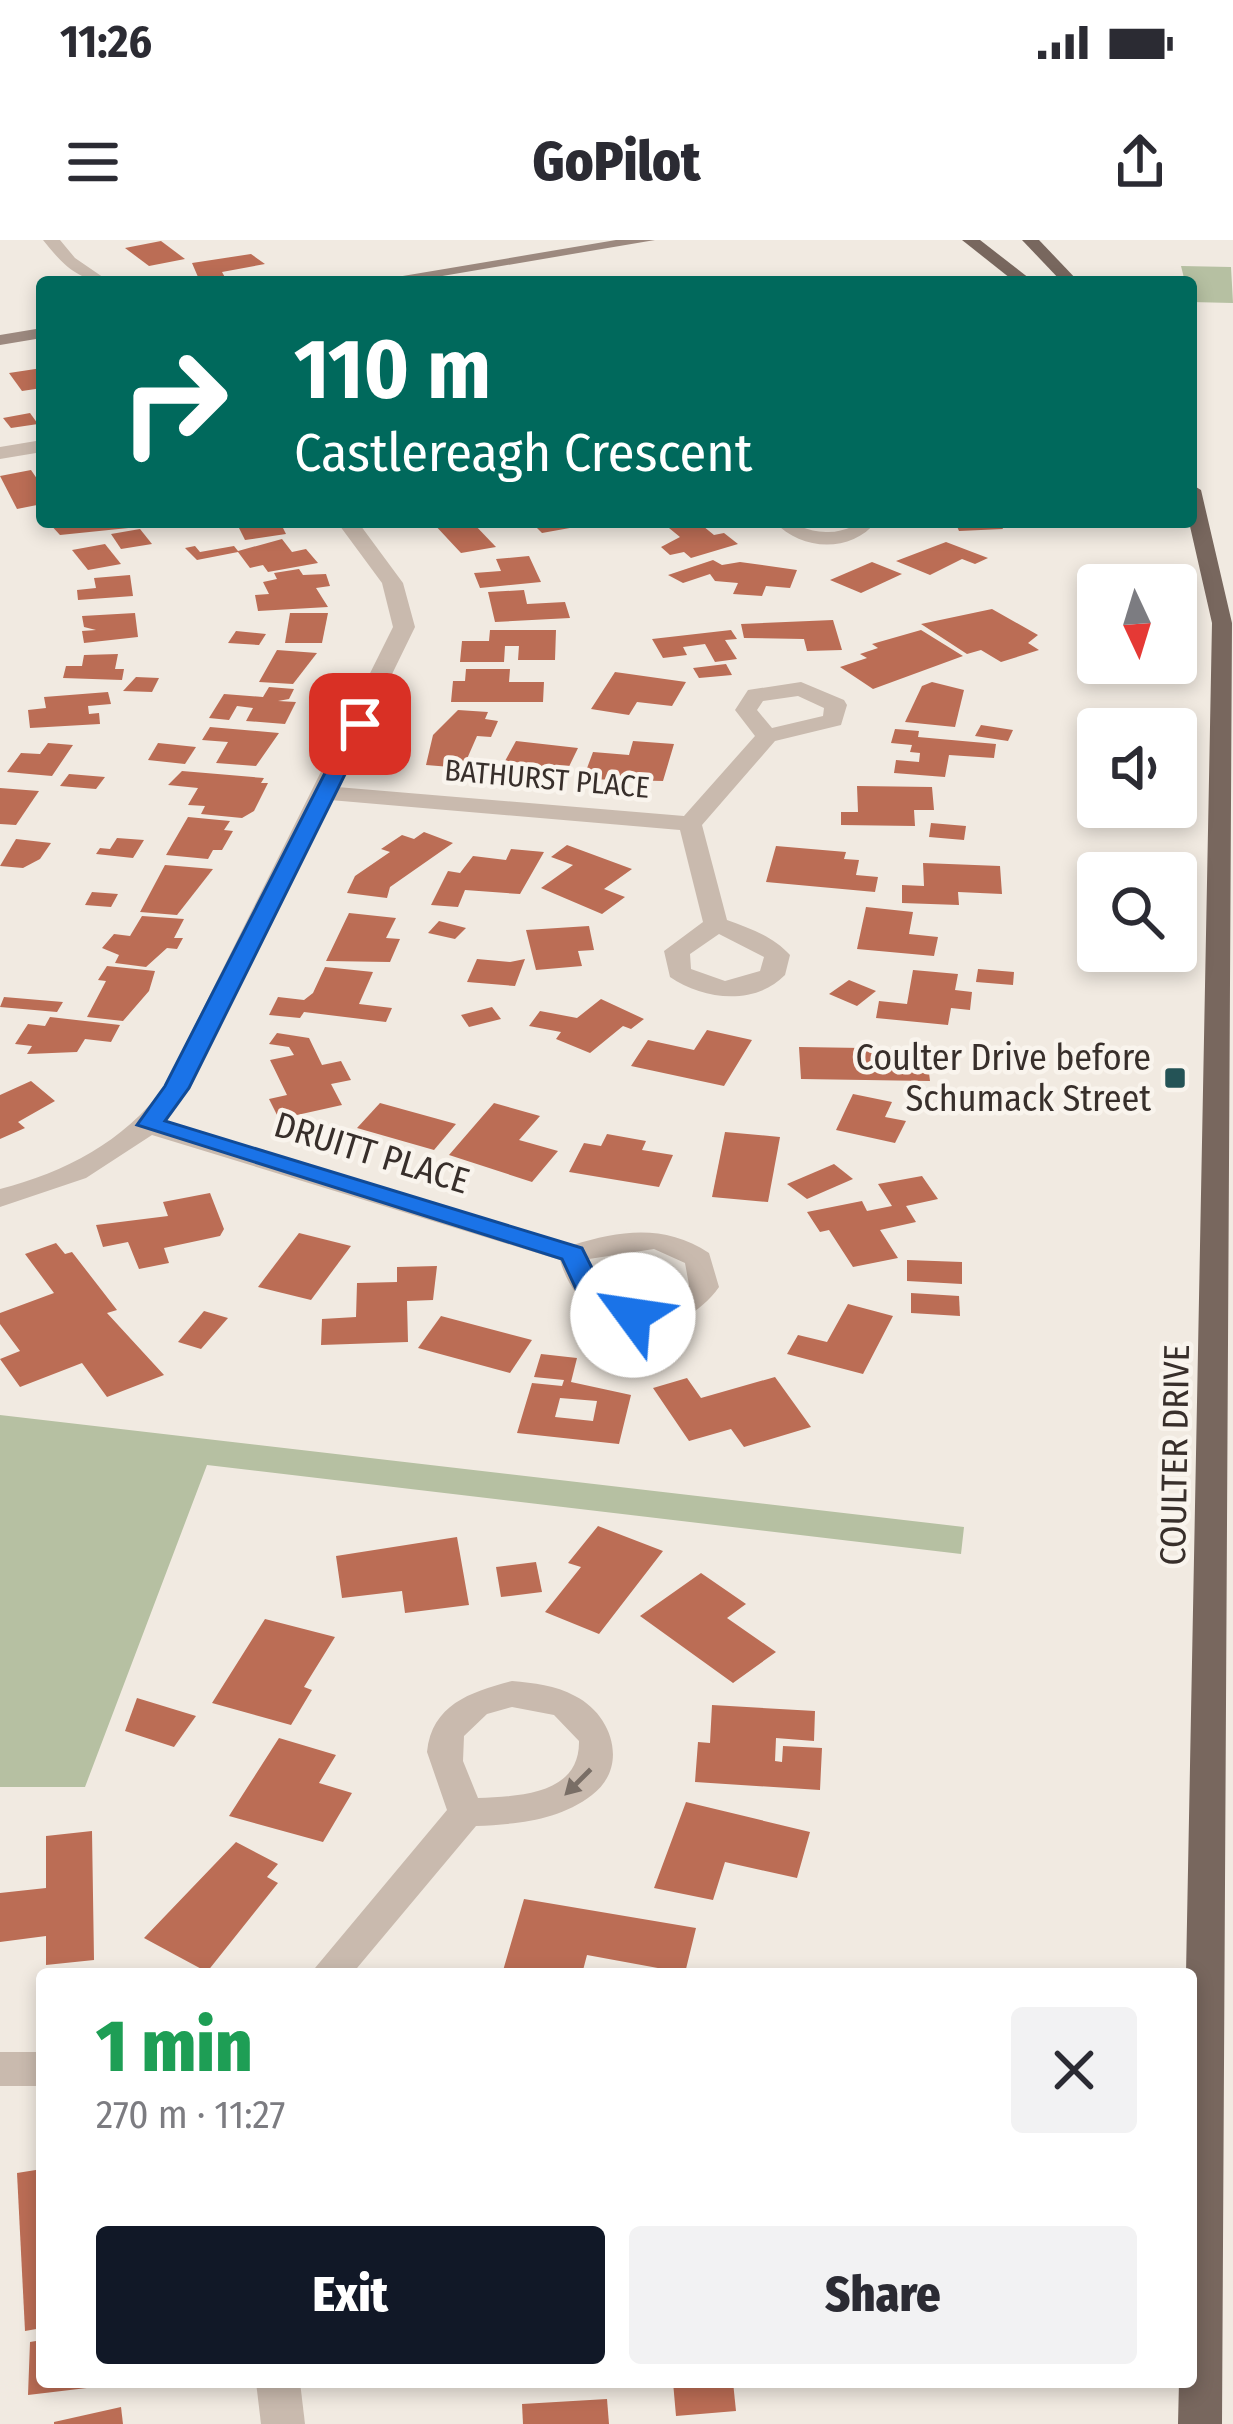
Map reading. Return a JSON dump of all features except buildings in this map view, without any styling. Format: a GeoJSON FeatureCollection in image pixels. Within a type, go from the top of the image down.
{"type":"FeatureCollection","features":[{"type":"Feature","properties":{"kind":"main road"},"geometry":{"type":"LineString","coordinates":[[413,276],[647,240]]}},
{"type":"Feature","properties":{"kind":"main road"},"geometry":{"type":"LineString","coordinates":[[970,240],[1018,276]]}},
{"type":"Feature","properties":{"kind":"main road"},"geometry":{"type":"LineString","coordinates":[[1030,240],[1065,276]]}},
{"type":"Feature","properties":{"kind":"main road"},"geometry":{"type":"LineString","coordinates":[[0,340],[36,334]]}},
{"type":"Feature","properties":{"kind":"main road","name":"COULTER DRIVE"},"geometry":{"type":"LineString","coordinates":[[1197,512],[1216,582],[1227,669],[1200,2424]]}},
{"type":"Feature","properties":{"kind":"street"},"geometry":{"type":"LineString","coordinates":[[51,240],[69,261],[93,276]]}},
{"type":"Feature","properties":{"kind":"street"},"geometry":{"type":"LineString","coordinates":[[66,276],[62,271],[69,261]]}},
{"type":"Feature","properties":{"kind":"street"},"geometry":{"type":"LineString","coordinates":[[0,453],[36,447]]}},
{"type":"Feature","properties":{"kind":"street"},"geometry":{"type":"LineString","coordinates":[[0,1198],[72,1174],[149,1125],[177,1088],[404,627],[402,599],[391,573],[352,528]]}},
{"type":"Feature","properties":{"kind":"street"},"geometry":{"type":"LineString","coordinates":[[791,528],[822,538],[851,535],[859,528]]}},
{"type":"Feature","properties":{"kind":"street","name":"BATHURST PLACE"},"geometry":{"type":"LineString","coordinates":[[690,824],[767,736]]}},
{"type":"Feature","properties":{"kind":"street","name":"BATHURST PLACE"},"geometry":{"type":"LineString","coordinates":[[326,793],[690,824]]}},
{"type":"Feature","properties":{"kind":"street","name":"BATHURST PLACE"},"geometry":{"type":"LineString","coordinates":[[690,824],[716,924]]}},
{"type":"Feature","properties":{"kind":"street","name":"DRUITT PLACE"},"geometry":{"type":"LineString","coordinates":[[149,1125],[573,1254]]}},
{"type":"Feature","properties":{"kind":"street"},"geometry":{"type":"LineString","coordinates":[[334,1968],[466,1814]]}},
{"type":"Feature","properties":{"kind":"street"},"geometry":{"type":"LineString","coordinates":[[0,2068],[36,2069]]}},
{"type":"Feature","properties":{"kind":"street"},"geometry":{"type":"LineString","coordinates":[[279,2388],[283,2424]]}},
{"type":"Feature","properties":{"kind":"green space"},"geometry":{"type":"Polygon","coordinates":[[[1181,266],[1231,267],[1233,303],[1197,302],[1197,276],[1184,276],[1181,266]]]}},
{"type":"Feature","properties":{"kind":"green space"},"geometry":{"type":"Polygon","coordinates":[[[0,1415],[964,1527],[961,1554],[207,1465],[85,1787],[0,1787],[0,1415]]]}},
{"type":"Feature","properties":{"kind":"place","name":"Coulter Drive before Schumack Street"},"geometry":{"type":"Point","coordinates":[1175,1078]}},
{"type":"Feature","properties":{"kind":"route"},"geometry":{"type":"LineString","coordinates":[[360,724],[177,1088],[149,1125],[573,1254],[584,1287],[594,1300],[633,1315]]}}]}
